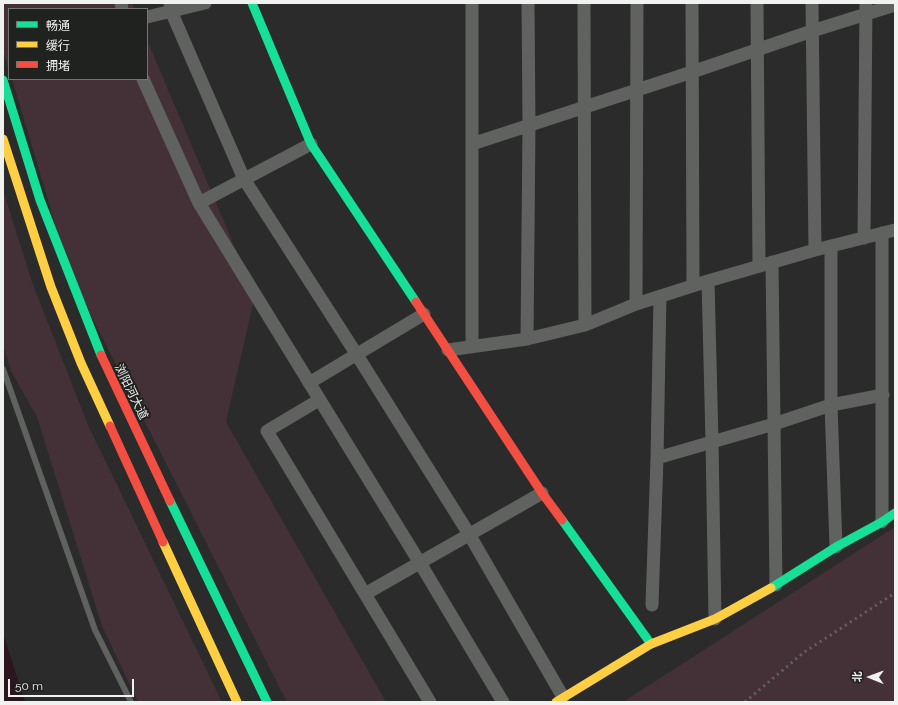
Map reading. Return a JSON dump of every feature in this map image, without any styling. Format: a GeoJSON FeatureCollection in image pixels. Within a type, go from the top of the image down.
{"type":"FeatureCollection","features":[{"type":"Feature","properties":{"kind":"main road"},"geometry":{"type":"LineString","coordinates":[[252,3],[311,144],[542,493],[651,644]]}},
{"type":"Feature","properties":{"kind":"main road","name":"浏阳河大道"},"geometry":{"type":"LineString","coordinates":[[3,80],[40,200],[105,365],[267,702]]}},
{"type":"Feature","properties":{"kind":"main road"},"geometry":{"type":"LineString","coordinates":[[3,139],[51,287],[81,363],[237,702]]}},
{"type":"Feature","properties":{"kind":"main road"},"geometry":{"type":"LineString","coordinates":[[560,699],[651,644],[714,619],[776,585],[836,547],[882,522],[895,513]]}},
{"type":"Feature","properties":{"kind":"street"},"geometry":{"type":"LineString","coordinates":[[148,17],[171,7],[204,3]]}},
{"type":"Feature","properties":{"kind":"street"},"geometry":{"type":"LineString","coordinates":[[472,3],[472,347]]}},
{"type":"Feature","properties":{"kind":"street"},"geometry":{"type":"LineString","coordinates":[[527,339],[529,125],[528,3]]}},
{"type":"Feature","properties":{"kind":"street"},"geometry":{"type":"LineString","coordinates":[[584,3],[586,325]]}},
{"type":"Feature","properties":{"kind":"street"},"geometry":{"type":"LineString","coordinates":[[636,304],[637,3]]}},
{"type":"Feature","properties":{"kind":"street"},"geometry":{"type":"LineString","coordinates":[[692,3],[693,286]]}},
{"type":"Feature","properties":{"kind":"street"},"geometry":{"type":"LineString","coordinates":[[757,3],[759,266]]}},
{"type":"Feature","properties":{"kind":"street"},"geometry":{"type":"LineString","coordinates":[[812,3],[815,250]]}},
{"type":"Feature","properties":{"kind":"street"},"geometry":{"type":"LineString","coordinates":[[472,144],[758,50],[812,31],[866,9],[895,5]]}},
{"type":"Feature","properties":{"kind":"street"},"geometry":{"type":"LineString","coordinates":[[171,7],[244,178],[469,534],[560,699]]}},
{"type":"Feature","properties":{"kind":"street"},"geometry":{"type":"LineString","coordinates":[[864,238],[866,9]]}},
{"type":"Feature","properties":{"kind":"street"},"geometry":{"type":"LineString","coordinates":[[143,80],[198,203],[420,563],[503,702]]}},
{"type":"Feature","properties":{"kind":"street"},"geometry":{"type":"LineString","coordinates":[[198,203],[311,144]]}},
{"type":"Feature","properties":{"kind":"street"},"geometry":{"type":"LineString","coordinates":[[448,350],[527,339],[586,325],[636,304],[708,281],[815,250],[895,230]]}},
{"type":"Feature","properties":{"kind":"street"},"geometry":{"type":"LineString","coordinates":[[882,233],[882,522]]}},
{"type":"Feature","properties":{"kind":"street"},"geometry":{"type":"LineString","coordinates":[[831,246],[832,405],[836,547]]}},
{"type":"Feature","properties":{"kind":"street"},"geometry":{"type":"LineString","coordinates":[[772,262],[776,585]]}},
{"type":"Feature","properties":{"kind":"street"},"geometry":{"type":"LineString","coordinates":[[708,281],[714,619]]}},
{"type":"Feature","properties":{"kind":"street"},"geometry":{"type":"LineString","coordinates":[[652,605],[660,296]]}},
{"type":"Feature","properties":{"kind":"street"},"geometry":{"type":"LineString","coordinates":[[309,384],[424,314]]}},
{"type":"Feature","properties":{"kind":"street"},"geometry":{"type":"LineString","coordinates":[[657,458],[774,424],[832,405],[883,395]]}},
{"type":"Feature","properties":{"kind":"street"},"geometry":{"type":"LineString","coordinates":[[319,400],[267,431],[430,702]]}},
{"type":"Feature","properties":{"kind":"street"},"geometry":{"type":"LineString","coordinates":[[365,594],[542,493]]}},
{"type":"Feature","properties":{"kind":"lane"},"geometry":{"type":"LineString","coordinates":[[3,369],[95,630],[131,702]]}},
{"type":"Feature","properties":{"kind":"shaded area"},"geometry":{"type":"Polygon","coordinates":[[[3,3],[132,3],[134,8],[8,8],[8,67],[3,50],[3,3]]]}},
{"type":"Feature","properties":{"kind":"shaded area"},"geometry":{"type":"Polygon","coordinates":[[[148,42],[255,295],[226,422],[386,702],[287,702],[70,274],[12,80],[148,80],[148,42]]]}},
{"type":"Feature","properties":{"kind":"shaded area"},"geometry":{"type":"Polygon","coordinates":[[[3,190],[33,285],[88,425],[222,702],[138,702],[102,626],[37,417],[11,371],[3,345],[3,190]]]}},
{"type":"Feature","properties":{"kind":"shaded area"},"geometry":{"type":"Polygon","coordinates":[[[895,527],[895,702],[623,702],[895,527]]]}},
{"type":"Feature","properties":{"kind":"shaded area"},"geometry":{"type":"Polygon","coordinates":[[[3,633],[25,702],[3,702],[3,633]]]}},
{"type":"Feature","properties":{"kind":"railway"},"geometry":{"type":"LineString","coordinates":[[745,702],[803,653],[895,593]]}},
{"type":"Feature","properties":{"kind":"traffic: fast"},"geometry":{"type":"LineString","coordinates":[[252,3],[311,144],[416,302]]}},
{"type":"Feature","properties":{"kind":"traffic: fast"},"geometry":{"type":"LineString","coordinates":[[3,80],[40,200],[101,355]]}},
{"type":"Feature","properties":{"kind":"traffic: fast"},"geometry":{"type":"LineString","coordinates":[[170,501],[267,702]]}},
{"type":"Feature","properties":{"kind":"traffic: fast"},"geometry":{"type":"LineString","coordinates":[[771,588],[836,547],[882,522],[895,513]]}},
{"type":"Feature","properties":{"kind":"traffic: fast"},"geometry":{"type":"LineString","coordinates":[[562,520],[651,644]]}},
{"type":"Feature","properties":{"kind":"traffic: slow"},"geometry":{"type":"LineString","coordinates":[[3,139],[51,287],[81,363],[110,426]]}},
{"type":"Feature","properties":{"kind":"traffic: slow"},"geometry":{"type":"LineString","coordinates":[[163,542],[237,702]]}},
{"type":"Feature","properties":{"kind":"traffic: slow"},"geometry":{"type":"LineString","coordinates":[[556,702],[651,644],[715,619],[771,588]]}},
{"type":"Feature","properties":{"kind":"traffic: jam"},"geometry":{"type":"LineString","coordinates":[[416,302],[542,493],[562,520]]}},
{"type":"Feature","properties":{"kind":"traffic: jam"},"geometry":{"type":"LineString","coordinates":[[101,355],[170,501]]}},
{"type":"Feature","properties":{"kind":"traffic: jam"},"geometry":{"type":"LineString","coordinates":[[110,426],[163,542]]}}]}
